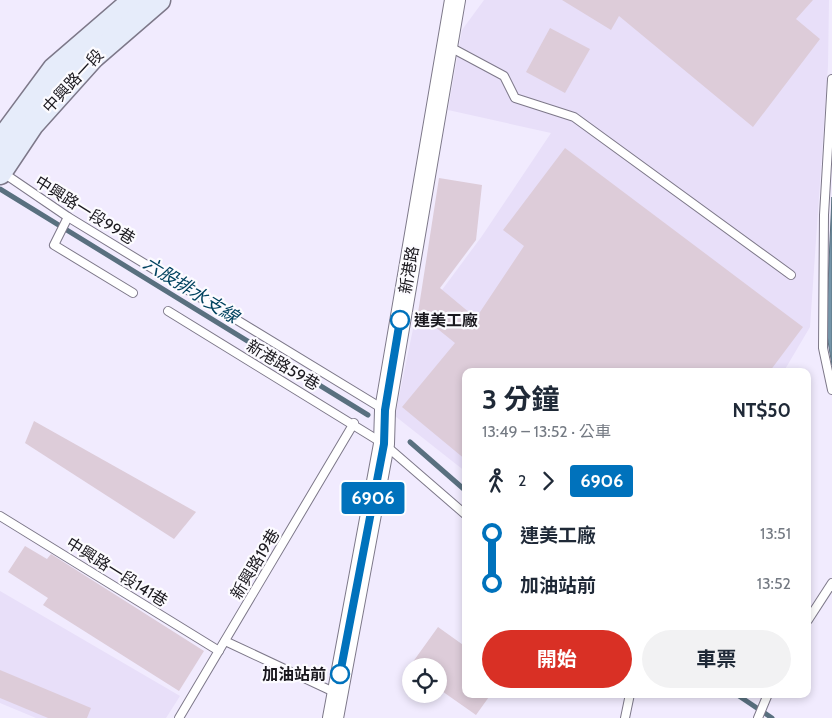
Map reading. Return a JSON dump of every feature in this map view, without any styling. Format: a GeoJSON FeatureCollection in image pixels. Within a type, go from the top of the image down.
{"type":"FeatureCollection","features":[{"type":"Feature","properties":{"kind":"main road","name":"中興路一段"},"geometry":{"type":"LineString","coordinates":[[0,142],[18,114],[54,69],[134,0]]}},
{"type":"Feature","properties":{"kind":"main road","name":"中興路一段"},"geometry":{"type":"LineString","coordinates":[[0,172],[32,125],[93,57],[160,0]]}},
{"type":"Feature","properties":{"kind":"street","name":"新港路"},"geometry":{"type":"LineString","coordinates":[[333,718],[336,693],[384,444],[385,410],[455,0]]}},
{"type":"Feature","properties":{"kind":"lane"},"geometry":{"type":"LineString","coordinates":[[448,46],[504,76],[515,98],[574,117],[791,275]]}},
{"type":"Feature","properties":{"kind":"lane"},"geometry":{"type":"LineString","coordinates":[[832,79],[824,215],[823,348],[832,390]]}},
{"type":"Feature","properties":{"kind":"lane","name":"中興路一段99巷"},"geometry":{"type":"LineString","coordinates":[[0,172],[68,217],[385,410]]}},
{"type":"Feature","properties":{"kind":"lane"},"geometry":{"type":"LineString","coordinates":[[68,217],[54,245],[133,293]]}},
{"type":"Feature","properties":{"kind":"lane","name":"新港路59巷"},"geometry":{"type":"LineString","coordinates":[[168,311],[354,423],[384,444],[462,512]]}},
{"type":"Feature","properties":{"kind":"lane","name":"新興路19巷"},"geometry":{"type":"LineString","coordinates":[[179,718],[354,423]]}},
{"type":"Feature","properties":{"kind":"lane","name":"中興路一段141巷"},"geometry":{"type":"LineString","coordinates":[[0,516],[219,651]]}},
{"type":"Feature","properties":{"kind":"lane"},"geometry":{"type":"LineString","coordinates":[[811,615],[832,582]]}},
{"type":"Feature","properties":{"kind":"lane"},"geometry":{"type":"LineString","coordinates":[[225,641],[336,693]]}},
{"type":"Feature","properties":{"kind":"lane"},"geometry":{"type":"LineString","coordinates":[[625,718],[629,698]]}},
{"type":"Feature","properties":{"kind":"lane"},"geometry":{"type":"LineString","coordinates":[[759,716],[766,698]]}},
{"type":"Feature","properties":{"kind":"shaded area"},"geometry":{"type":"Polygon","coordinates":[[[484,0],[829,0],[828,66],[810,327],[786,368],[462,368],[462,469],[395,416],[413,329],[482,236],[551,133],[448,110],[462,30],[484,0]]]}},
{"type":"Feature","properties":{"kind":"shaded area"},"geometry":{"type":"Polygon","coordinates":[[[0,591],[180,696],[166,718],[36,718],[0,703],[0,591]]]}},
{"type":"Feature","properties":{"kind":"water"},"geometry":{"type":"Polygon","coordinates":[[[832,197],[832,365],[826,329],[832,197]]]}},
{"type":"Feature","properties":{"kind":"building"},"geometry":{"type":"Polygon","coordinates":[[[562,0],[813,0],[796,19],[820,39],[753,127],[619,16],[611,30],[562,0]]]}},
{"type":"Feature","properties":{"kind":"building"},"geometry":{"type":"Polygon","coordinates":[[[550,28],[590,49],[565,93],[526,72],[550,28]]]}},
{"type":"Feature","properties":{"kind":"building"},"geometry":{"type":"Polygon","coordinates":[[[565,148],[803,327],[772,368],[462,368],[462,457],[402,407],[455,343],[418,313],[439,178],[482,185],[476,240],[440,288],[476,318],[524,246],[503,230],[565,148]]]}},
{"type":"Feature","properties":{"kind":"building"},"geometry":{"type":"Polygon","coordinates":[[[34,421],[196,512],[174,539],[25,443],[34,421]]]}},
{"type":"Feature","properties":{"kind":"building"},"geometry":{"type":"Polygon","coordinates":[[[25,546],[47,559],[51,554],[204,651],[179,691],[43,605],[48,598],[8,572],[25,546]]]}},
{"type":"Feature","properties":{"kind":"building"},"geometry":{"type":"Polygon","coordinates":[[[438,627],[462,644],[462,698],[488,698],[476,715],[447,695],[447,658],[416,658],[438,627]]]}},
{"type":"Feature","properties":{"kind":"building"},"geometry":{"type":"Polygon","coordinates":[[[0,670],[91,708],[87,718],[48,718],[0,698],[0,670]]]}},
{"type":"Feature","properties":{"kind":"waterway","name":"六股排水支線"},"geometry":{"type":"LineString","coordinates":[[0,189],[368,415]]}},
{"type":"Feature","properties":{"kind":"waterway"},"geometry":{"type":"LineString","coordinates":[[410,442],[462,488]]}},
{"type":"Feature","properties":{"kind":"waterway"},"geometry":{"type":"LineString","coordinates":[[742,698],[772,718]]}},
{"type":"Feature","properties":{"kind":"bus line","name":"6906"},"geometry":{"type":"LineString","coordinates":[[340,674],[384,444],[385,410],[400,320]]}},
{"type":"Feature","properties":{"kind":"place","name":"連美工廠"},"geometry":{"type":"Point","coordinates":[400,320]}},
{"type":"Feature","properties":{"kind":"place","name":"加油站前"},"geometry":{"type":"Point","coordinates":[340,674]}}]}
